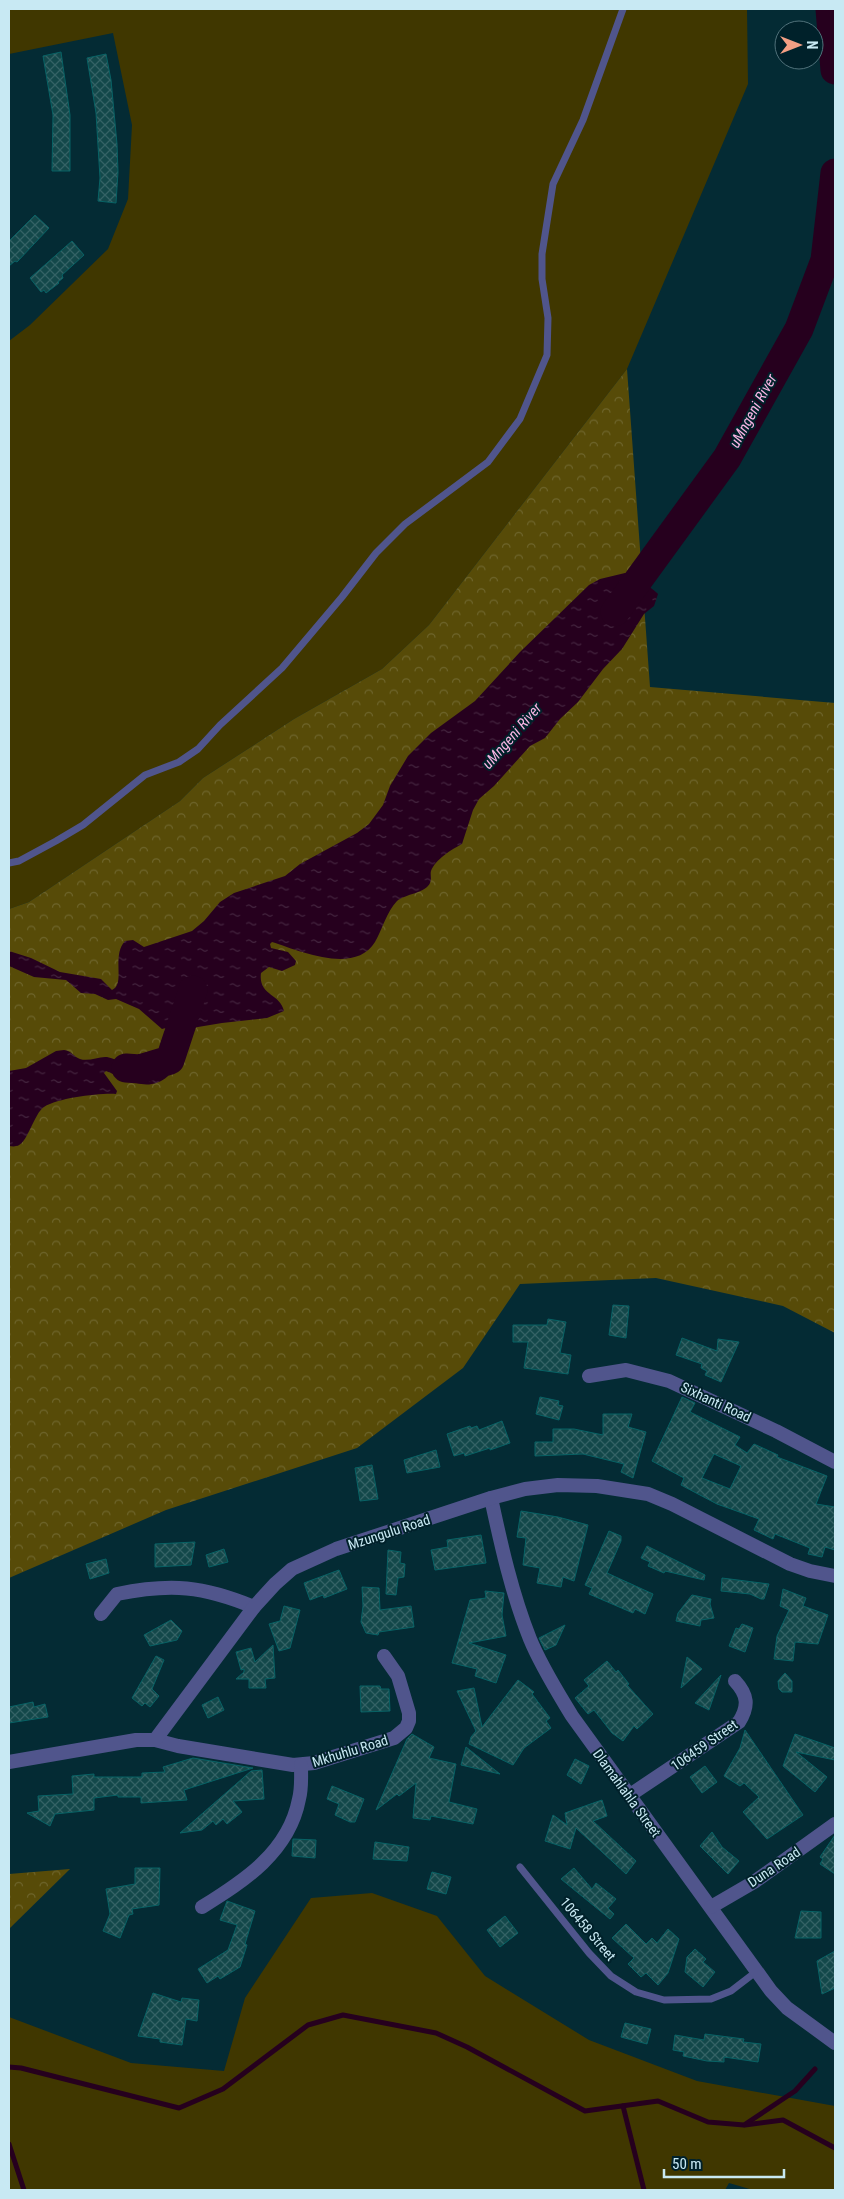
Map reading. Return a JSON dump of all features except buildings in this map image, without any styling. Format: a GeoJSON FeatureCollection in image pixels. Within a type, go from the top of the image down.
{"type":"FeatureCollection","features":[{"type":"Feature","properties":{"kind":"street","name":"Sixhanti Road"},"geometry":{"type":"LineString","coordinates":[[589,1376],[626,1370],[669,1381],[776,1430],[835,1462]]}},
{"type":"Feature","properties":{"kind":"street","name":"Mzungulu Road"},"geometry":{"type":"LineString","coordinates":[[155,1740],[254,1608],[275,1584],[292,1569],[336,1549],[491,1498],[525,1489],[558,1485],[606,1487],[648,1494],[672,1504],[790,1564],[810,1571],[835,1576]]}},
{"type":"Feature","properties":{"kind":"street","name":"Dlamahlahla Street"},"geometry":{"type":"LineString","coordinates":[[491,1498],[515,1593],[530,1638],[572,1716],[771,1991],[787,2008],[835,2043]]}},
{"type":"Feature","properties":{"kind":"street"},"geometry":{"type":"LineString","coordinates":[[101,1614],[117,1594],[169,1587],[193,1588],[254,1608]]}},
{"type":"Feature","properties":{"kind":"street","name":"Mkhuhlu Road"},"geometry":{"type":"LineString","coordinates":[[155,1740],[262,1761],[301,1765],[329,1759],[394,1738],[406,1728],[409,1721],[409,1713],[398,1676],[384,1656]]}},
{"type":"Feature","properties":{"kind":"street","name":"106459 Street"},"geometry":{"type":"LineString","coordinates":[[630,1795],[712,1742],[739,1722],[747,1706],[742,1688],[735,1681]]}},
{"type":"Feature","properties":{"kind":"street"},"geometry":{"type":"LineString","coordinates":[[9,1762],[136,1740],[155,1740]]}},
{"type":"Feature","properties":{"kind":"street"},"geometry":{"type":"LineString","coordinates":[[202,1907],[238,1885],[261,1866],[276,1849],[290,1828],[297,1810],[300,1797],[301,1765]]}},
{"type":"Feature","properties":{"kind":"street","name":"Duna Road"},"geometry":{"type":"LineString","coordinates":[[711,1907],[754,1882],[835,1824]]}},
{"type":"Feature","properties":{"kind":"lane"},"geometry":{"type":"LineString","coordinates":[[9,863],[19,861],[83,825],[145,775],[179,762],[198,749],[220,725],[282,668],[342,597],[376,553],[405,524],[488,462],[520,419],[547,355],[548,318],[542,279],[542,254],[553,184],[583,120],[623,9]]}},
{"type":"Feature","properties":{"kind":"lane","name":"106458 Street"},"geometry":{"type":"LineString","coordinates":[[520,1867],[589,1953],[611,1976],[636,1992],[664,2000],[711,1999],[731,1991],[757,1971]]}},
{"type":"Feature","properties":{"kind":"shaded area"},"geometry":{"type":"Polygon","coordinates":[[[9,9],[747,9],[748,84],[627,369],[429,625],[382,669],[294,719],[203,778],[180,801],[29,902],[9,909],[9,341],[30,325],[108,249],[128,199],[132,125],[113,33],[9,54],[9,9]]]}},
{"type":"Feature","properties":{"kind":"shaded area"},"geometry":{"type":"Polygon","coordinates":[[[372,1893],[437,1916],[485,1976],[589,2040],[697,2081],[835,2106],[835,2190],[753,2190],[729,2183],[725,2190],[9,2190],[9,2017],[131,2063],[224,2071],[245,1998],[311,1898],[372,1893]]]}},
{"type":"Feature","properties":{"kind":"green space"},"geometry":{"type":"Polygon","coordinates":[[[627,369],[650,687],[835,703],[835,1333],[783,1306],[656,1278],[520,1284],[463,1368],[357,1448],[166,1510],[9,1578],[9,909],[29,902],[180,801],[203,778],[294,719],[382,669],[429,625],[627,369]]]}},
{"type":"Feature","properties":{"kind":"green space"},"geometry":{"type":"Polygon","coordinates":[[[70,1869],[9,1929],[9,1874],[70,1869]]]}},
{"type":"Feature","properties":{"kind":"water"},"geometry":{"type":"Polygon","coordinates":[[[625,573],[642,582],[658,594],[654,606],[644,614],[622,649],[603,669],[578,702],[560,719],[545,738],[530,746],[494,786],[479,799],[473,810],[462,844],[436,863],[431,871],[431,882],[428,886],[397,901],[393,905],[375,942],[366,952],[354,957],[341,959],[326,958],[272,942],[270,944],[271,948],[288,952],[296,961],[295,965],[282,971],[269,967],[261,973],[263,986],[282,1005],[284,1011],[267,1018],[192,1028],[173,1026],[162,1029],[139,1009],[116,999],[108,1000],[95,994],[81,993],[66,980],[34,977],[9,966],[9,951],[31,958],[60,972],[101,979],[112,990],[118,982],[119,954],[125,941],[133,940],[144,947],[192,931],[204,921],[220,902],[234,893],[285,876],[300,864],[357,833],[369,824],[383,805],[390,786],[408,756],[431,733],[475,701],[520,652],[589,585],[600,579],[625,573]]]}},
{"type":"Feature","properties":{"kind":"water"},"geometry":{"type":"Polygon","coordinates":[[[64,1050],[83,1060],[107,1057],[137,1066],[164,1062],[169,1069],[168,1076],[153,1084],[145,1084],[129,1081],[106,1071],[104,1073],[117,1091],[116,1094],[79,1097],[59,1101],[44,1107],[40,1110],[24,1141],[20,1145],[9,1146],[9,1071],[26,1068],[56,1051],[64,1050]]]}},
{"type":"Feature","properties":{"kind":"waterway","name":"uMngeni River"},"geometry":{"type":"LineString","coordinates":[[830,9],[835,70]]}},
{"type":"Feature","properties":{"kind":"waterway","name":"uMngeni River"},"geometry":{"type":"LineString","coordinates":[[615,612],[727,458],[799,329],[825,260],[835,173]]}},
{"type":"Feature","properties":{"kind":"waterway"},"geometry":{"type":"LineString","coordinates":[[825,260],[835,263]]}},
{"type":"Feature","properties":{"kind":"waterway","name":"uMngeni River"},"geometry":{"type":"LineString","coordinates":[[126,1068],[140,1069],[170,1060],[193,990]]}},
{"type":"Feature","properties":{"kind":"waterway"},"geometry":{"type":"LineString","coordinates":[[9,2067],[21,2068],[179,2108],[223,2089],[308,2025],[343,2015],[436,2033],[467,2047],[585,2111],[658,2101],[708,2122],[744,2125],[795,2091],[815,2069]]}},
{"type":"Feature","properties":{"kind":"waterway"},"geometry":{"type":"LineString","coordinates":[[623,2106],[644,2190]]}},
{"type":"Feature","properties":{"kind":"waterway"},"geometry":{"type":"LineString","coordinates":[[745,2125],[783,2120],[835,2148]]}},
{"type":"Feature","properties":{"kind":"waterway"},"geometry":{"type":"LineString","coordinates":[[9,2144],[24,2190]]}}]}
